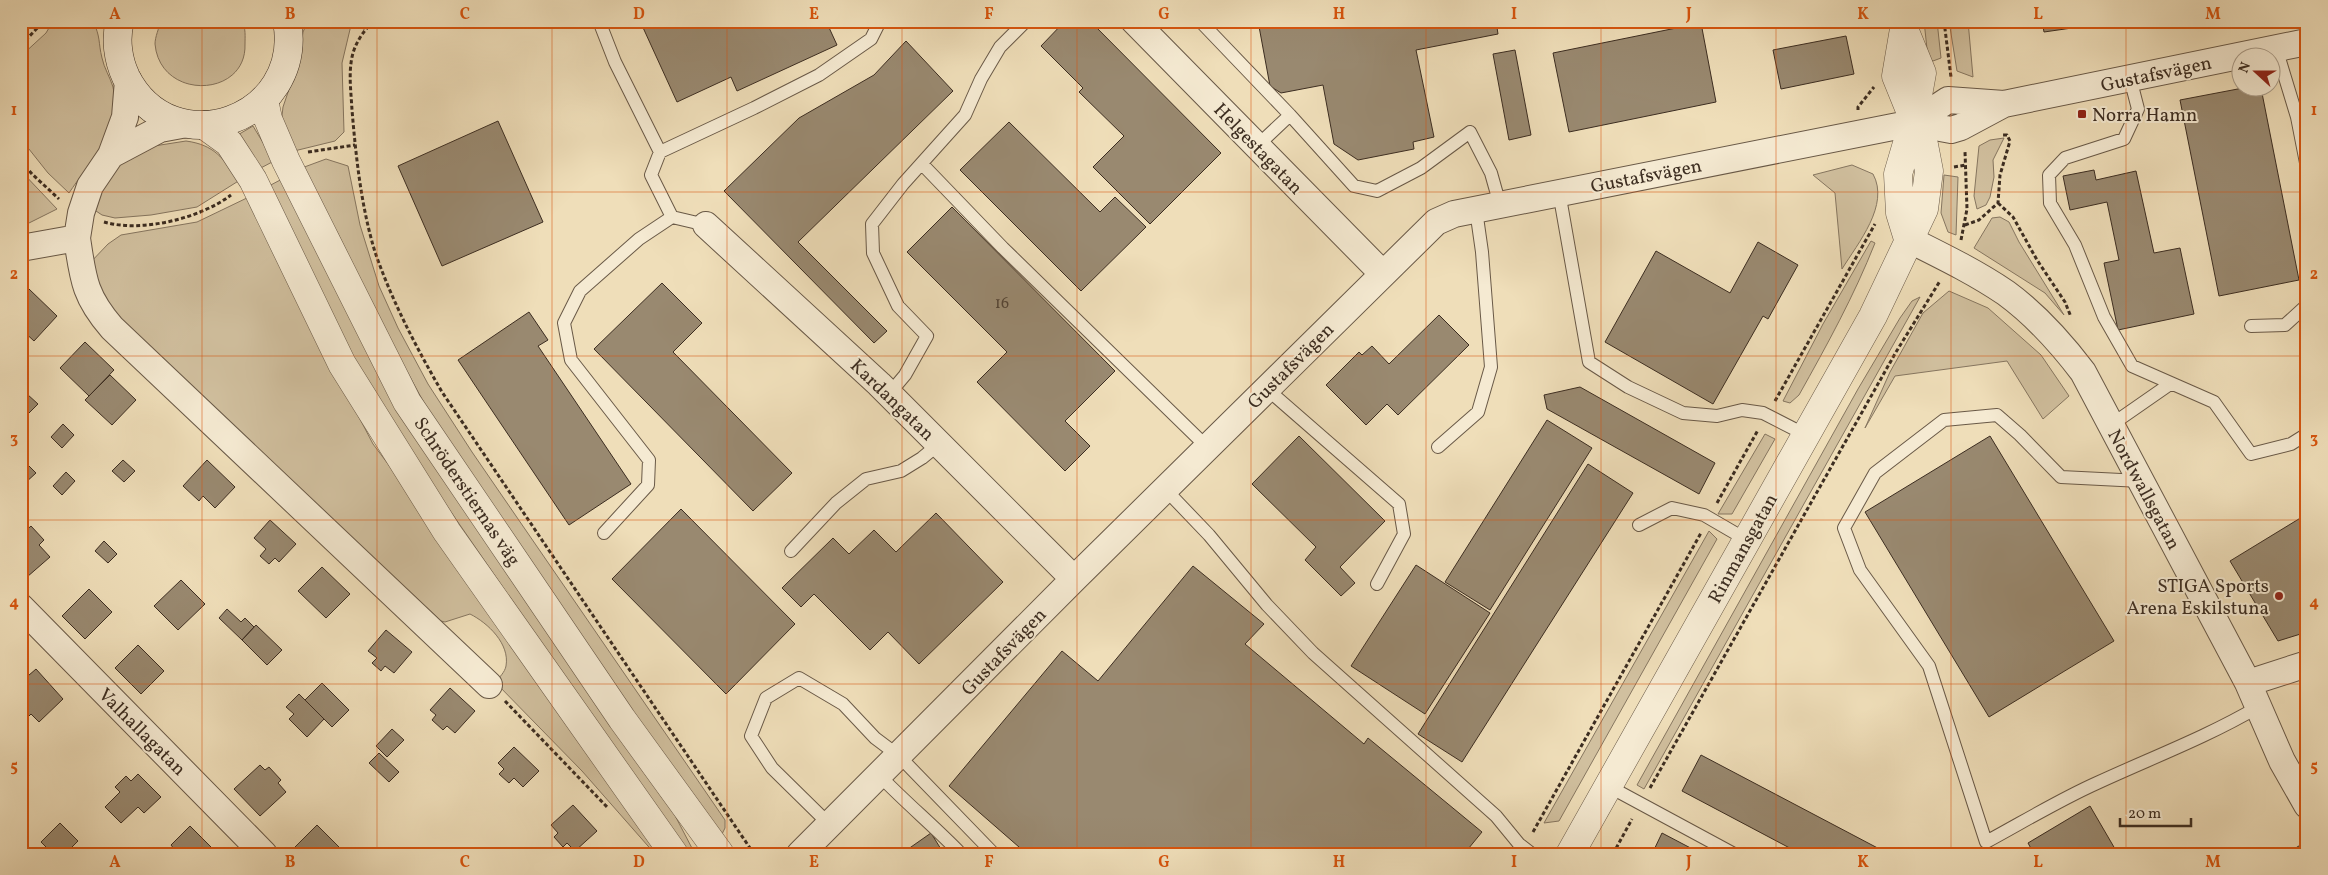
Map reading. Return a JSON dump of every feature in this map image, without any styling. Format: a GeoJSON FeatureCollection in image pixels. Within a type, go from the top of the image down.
{"type":"FeatureCollection","features":[{"type":"Feature","properties":{"kind":"street","name":"Helgestagatan"},"geometry":{"type":"LineString","coordinates":[[1134,21],[1383,274]]}},
{"type":"Feature","properties":{"kind":"street","name":"Schröderstiernas väg"},"geometry":{"type":"LineString","coordinates":[[118,22],[119,57],[128,80],[143,101],[171,119],[195,125],[230,143],[253,180],[342,364],[437,515],[674,854]]}},
{"type":"Feature","properties":{"kind":"street"},"geometry":{"type":"LineString","coordinates":[[111,155],[160,130],[236,119],[264,100],[275,87],[282,72],[289,40],[287,22]]}},
{"type":"Feature","properties":{"kind":"street"},"geometry":{"type":"LineString","coordinates":[[1903,25],[1922,74],[1913,122]]}},
{"type":"Feature","properties":{"kind":"street","name":"Gustafsvägen"},"geometry":{"type":"LineString","coordinates":[[2276,48],[2307,42]]}},
{"type":"Feature","properties":{"kind":"street","name":"Gustafsvägen"},"geometry":{"type":"LineString","coordinates":[[805,852],[1074,579],[1436,222],[1454,214],[1913,122],[1948,100],[2004,104],[2230,57]]}},
{"type":"Feature","properties":{"kind":"street"},"geometry":{"type":"LineString","coordinates":[[128,80],[125,117],[111,155],[90,186],[81,213],[77,238],[84,280],[89,297],[98,312],[112,328],[489,685]]}},
{"type":"Feature","properties":{"kind":"street","name":"Schröderstiernas väg"},"geometry":{"type":"LineString","coordinates":[[264,100],[268,120],[286,161],[407,402],[622,719],[720,854]]}},
{"type":"Feature","properties":{"kind":"street","name":"Rinmansgatan"},"geometry":{"type":"LineString","coordinates":[[1570,854],[1873,316],[1897,270],[1908,240],[1924,209],[1929,171],[1924,145],[1913,122]]}},
{"type":"Feature","properties":{"kind":"street","name":"Kardangatan"},"geometry":{"type":"LineString","coordinates":[[706,225],[889,394],[1074,579]]}},
{"type":"Feature","properties":{"kind":"street"},"geometry":{"type":"LineString","coordinates":[[21,248],[77,238]]}},
{"type":"Feature","properties":{"kind":"street","name":"Nordwallsgatan"},"geometry":{"type":"LineString","coordinates":[[1908,240],[1950,260],[2007,294],[2065,349],[2083,372],[2248,683],[2282,761],[2307,805]]}},
{"type":"Feature","properties":{"kind":"street","name":"Valhallagatan"},"geometry":{"type":"LineString","coordinates":[[21,607],[264,854]]}},
{"type":"Feature","properties":{"kind":"street"},"geometry":{"type":"LineString","coordinates":[[2248,683],[2307,664]]}},
{"type":"Feature","properties":{"kind":"lane"},"geometry":{"type":"LineString","coordinates":[[599,21],[615,62],[660,152]]}},
{"type":"Feature","properties":{"kind":"lane"},"geometry":{"type":"LineString","coordinates":[[706,225],[672,217],[651,175],[660,152],[819,75],[871,39],[880,21]]}},
{"type":"Feature","properties":{"kind":"lane"},"geometry":{"type":"LineString","coordinates":[[889,394],[905,375],[927,336],[898,306],[873,253],[872,224],[965,115],[981,79],[1000,47],[1026,21]]}},
{"type":"Feature","properties":{"kind":"lane"},"geometry":{"type":"LineString","coordinates":[[1200,21],[1290,115],[1354,186],[1377,191],[1421,168],[1470,132],[1491,173],[1482,252],[1490,367],[1478,412],[1438,447]]}},
{"type":"Feature","properties":{"kind":"lane"},"geometry":{"type":"LineString","coordinates":[[2280,61],[2297,117],[2307,168]]}},
{"type":"Feature","properties":{"kind":"lane"},"geometry":{"type":"LineString","coordinates":[[2130,78],[2138,109],[2124,139],[2065,158],[2049,175],[2050,204],[2075,245],[2104,317],[2132,366],[2214,402],[2251,454],[2292,444],[2307,434]]}},
{"type":"Feature","properties":{"kind":"lane"},"geometry":{"type":"LineString","coordinates":[[1257,146],[1290,115]]}},
{"type":"Feature","properties":{"kind":"lane"},"geometry":{"type":"LineString","coordinates":[[922,164],[1003,248],[1207,447]]}},
{"type":"Feature","properties":{"kind":"lane"},"geometry":{"type":"LineString","coordinates":[[1559,192],[1589,362],[1628,387],[1682,413],[1717,416],[1742,410],[1762,413],[1806,435]]}},
{"type":"Feature","properties":{"kind":"lane"},"geometry":{"type":"LineString","coordinates":[[604,533],[648,485],[649,460],[571,360],[564,323],[580,291],[639,239],[672,217]]}},
{"type":"Feature","properties":{"kind":"lane"},"geometry":{"type":"LineString","coordinates":[[2251,326],[2285,325],[2307,305]]}},
{"type":"Feature","properties":{"kind":"lane"},"geometry":{"type":"LineString","coordinates":[[2111,425],[2170,384]]}},
{"type":"Feature","properties":{"kind":"lane"},"geometry":{"type":"LineString","coordinates":[[1267,388],[1399,504],[1404,534],[1377,584]]}},
{"type":"Feature","properties":{"kind":"lane"},"geometry":{"type":"LineString","coordinates":[[2141,481],[2061,477],[2020,435],[1997,415],[1944,420],[1875,473],[1844,528],[1860,570],[1929,666],[1986,842],[2095,784],[2229,724],[2258,706]]}},
{"type":"Feature","properties":{"kind":"lane"},"geometry":{"type":"LineString","coordinates":[[791,551],[836,503],[866,479],[901,471],[922,458],[938,444]]}},
{"type":"Feature","properties":{"kind":"lane"},"geometry":{"type":"LineString","coordinates":[[1165,489],[1209,535],[1267,605],[1313,653],[1496,816],[1519,844],[1532,854]]}},
{"type":"Feature","properties":{"kind":"lane"},"geometry":{"type":"LineString","coordinates":[[1639,525],[1672,508],[1704,515],[1747,540]]}},
{"type":"Feature","properties":{"kind":"lane"},"geometry":{"type":"LineString","coordinates":[[830,825],[772,768],[752,736],[766,698],[799,678],[844,704],[875,738],[899,756],[994,854]]}},
{"type":"Feature","properties":{"kind":"lane"},"geometry":{"type":"LineString","coordinates":[[880,776],[930,822],[961,854]]}},
{"type":"Feature","properties":{"kind":"lane"},"geometry":{"type":"LineString","coordinates":[[1608,786],[1734,854]]}},
{"type":"Feature","properties":{"kind":"path"},"geometry":{"type":"LineString","coordinates":[[21,45],[44,21]]}},
{"type":"Feature","properties":{"kind":"path"},"geometry":{"type":"LineString","coordinates":[[360,21],[365,29]]}},
{"type":"Feature","properties":{"kind":"path"},"geometry":{"type":"LineString","coordinates":[[373,21],[360,36],[351,62],[350,82],[355,145],[364,203],[375,250],[404,323],[442,392],[754,854]]}},
{"type":"Feature","properties":{"kind":"path"},"geometry":{"type":"LineString","coordinates":[[1944,21],[1952,83]]}},
{"type":"Feature","properties":{"kind":"path"},"geometry":{"type":"LineString","coordinates":[[1965,225],[1979,220],[1998,204],[2000,175],[2010,141],[2006,135],[1999,135]]}},
{"type":"Feature","properties":{"kind":"path"},"geometry":{"type":"LineString","coordinates":[[286,161],[305,152],[355,145]]}},
{"type":"Feature","properties":{"kind":"path"},"geometry":{"type":"LineString","coordinates":[[1613,854],[1896,352],[1934,293],[1962,238],[1967,209],[1964,146]]}},
{"type":"Feature","properties":{"kind":"path"},"geometry":{"type":"LineString","coordinates":[[21,161],[46,189],[81,213],[114,225],[130,226],[155,223],[204,212],[253,180]]}},
{"type":"Feature","properties":{"kind":"path"},"geometry":{"type":"LineString","coordinates":[[1998,204],[2013,216],[2037,260],[2065,302],[2075,326],[2065,349]]}},
{"type":"Feature","properties":{"kind":"path"},"geometry":{"type":"LineString","coordinates":[[489,685],[611,811]]}},
{"type":"Feature","properties":{"kind":"shaded area"},"geometry":{"type":"Polygon","coordinates":[[[53,21],[93,21],[103,62],[113,87],[115,102],[109,130],[94,157],[69,193],[48,173],[21,139],[21,56],[46,33],[53,21]]]}},
{"type":"Feature","properties":{"kind":"shaded area"},"geometry":{"type":"Polygon","coordinates":[[[161,21],[242,21],[245,44],[242,62],[232,75],[219,83],[203,86],[186,83],[171,76],[160,63],[155,44],[161,21]]]}},
{"type":"Feature","properties":{"kind":"shaded area"},"geometry":{"type":"Polygon","coordinates":[[[308,21],[352,21],[342,63],[344,132],[335,141],[290,152],[281,124],[283,107],[300,57],[303,32],[308,21]]]}},
{"type":"Feature","properties":{"kind":"shaded area"},"geometry":{"type":"Polygon","coordinates":[[[1924,21],[1937,21],[1941,58],[1933,61],[1928,58],[1924,21]]]}},
{"type":"Feature","properties":{"kind":"shaded area"},"geometry":{"type":"Polygon","coordinates":[[[1949,21],[1968,21],[1973,77],[1957,71],[1949,21]]]}},
{"type":"Feature","properties":{"kind":"shaded area"},"geometry":{"type":"Polygon","coordinates":[[[253,126],[274,161],[257,170],[236,136],[253,126]]]}},
{"type":"Feature","properties":{"kind":"shaded area"},"geometry":{"type":"Polygon","coordinates":[[[2004,138],[1993,160],[1994,177],[1990,197],[1986,205],[1977,209],[1974,196],[1979,146],[1990,140],[2004,138]]]}},
{"type":"Feature","properties":{"kind":"shaded area"},"geometry":{"type":"Polygon","coordinates":[[[186,141],[211,149],[223,159],[240,180],[197,207],[151,215],[115,218],[102,215],[87,205],[123,160],[154,146],[186,141]]]}},
{"type":"Feature","properties":{"kind":"shaded area"},"geometry":{"type":"Polygon","coordinates":[[[326,159],[348,166],[360,225],[379,286],[398,328],[428,384],[472,452],[725,820],[725,828],[719,840],[429,412],[390,340],[337,232],[299,169],[326,159]]]}},
{"type":"Feature","properties":{"kind":"shaded area"},"geometry":{"type":"Polygon","coordinates":[[[1852,165],[1873,174],[1878,198],[1870,223],[1842,269],[1835,193],[1813,175],[1852,165]]]}},
{"type":"Feature","properties":{"kind":"shaded area"},"geometry":{"type":"Polygon","coordinates":[[[21,171],[57,209],[21,227],[21,171]]]}},
{"type":"Feature","properties":{"kind":"shaded area"},"geometry":{"type":"Polygon","coordinates":[[[1944,175],[1958,177],[1956,235],[1948,232],[1941,213],[1944,175]]]}},
{"type":"Feature","properties":{"kind":"shaded area"},"geometry":{"type":"Polygon","coordinates":[[[284,178],[668,802],[695,854],[687,854],[373,399],[267,187],[284,178]]]}},
{"type":"Feature","properties":{"kind":"shaded area"},"geometry":{"type":"Polygon","coordinates":[[[251,196],[325,352],[373,444],[424,512],[659,854],[655,854],[582,771],[495,682],[502,675],[506,666],[505,650],[496,635],[484,623],[470,614],[445,622],[441,621],[116,317],[88,265],[108,244],[121,235],[197,222],[251,196]]]}},
{"type":"Feature","properties":{"kind":"shaded area"},"geometry":{"type":"Polygon","coordinates":[[[2000,217],[2009,222],[2019,242],[2064,315],[2045,293],[1974,248],[1992,218],[2000,217]]]}},
{"type":"Feature","properties":{"kind":"shaded area"},"geometry":{"type":"Polygon","coordinates":[[[1871,241],[1875,243],[1867,263],[1820,358],[1799,395],[1790,403],[1783,401],[1823,324],[1871,241]]]}},
{"type":"Feature","properties":{"kind":"shaded area"},"geometry":{"type":"Polygon","coordinates":[[[1949,291],[1988,308],[2041,355],[2069,396],[2043,419],[2007,361],[1895,376],[1865,428],[1890,372],[1923,313],[1949,291]]]}},
{"type":"Feature","properties":{"kind":"shaded area"},"geometry":{"type":"Polygon","coordinates":[[[1920,297],[1644,789],[1637,785],[1858,389],[1900,318],[1912,301],[1920,297]]]}},
{"type":"Feature","properties":{"kind":"shaded area"},"geometry":{"type":"Polygon","coordinates":[[[1765,434],[1775,439],[1732,514],[1718,514],[1765,434]]]}},
{"type":"Feature","properties":{"kind":"shaded area"},"geometry":{"type":"Polygon","coordinates":[[[1709,531],[1717,539],[1559,821],[1544,823],[1709,531]]]}},
{"type":"Feature","properties":{"kind":"building"},"geometry":{"type":"Polygon","coordinates":[[[640,21],[826,21],[837,45],[737,91],[731,77],[677,102],[640,21]]]}},
{"type":"Feature","properties":{"kind":"building"},"geometry":{"type":"Polygon","coordinates":[[[1065,21],[1090,21],[1221,153],[1150,224],[1093,167],[1124,136],[1079,92],[1083,88],[1041,46],[1065,21]]]}},
{"type":"Feature","properties":{"kind":"building"},"geometry":{"type":"Polygon","coordinates":[[[1258,21],[1496,21],[1498,34],[1416,50],[1434,137],[1413,142],[1414,149],[1358,160],[1334,144],[1323,85],[1281,93],[1270,86],[1258,21]]]}},
{"type":"Feature","properties":{"kind":"building"},"geometry":{"type":"Polygon","coordinates":[[[2042,21],[2071,21],[2072,28],[2044,32],[2042,21]]]}},
{"type":"Feature","properties":{"kind":"building"},"geometry":{"type":"Polygon","coordinates":[[[1701,23],[1716,102],[1569,132],[1553,53],[1701,23]]]}},
{"type":"Feature","properties":{"kind":"building"},"geometry":{"type":"Polygon","coordinates":[[[1846,36],[1854,74],[1781,89],[1773,50],[1846,36]]]}},
{"type":"Feature","properties":{"kind":"building"},"geometry":{"type":"Polygon","coordinates":[[[906,41],[953,91],[798,242],[887,331],[874,343],[724,191],[799,118],[874,75],[906,41]]]}},
{"type":"Feature","properties":{"kind":"building"},"geometry":{"type":"Polygon","coordinates":[[[1515,50],[1531,135],[1509,140],[1493,54],[1515,50]]]}},
{"type":"Feature","properties":{"kind":"building"},"geometry":{"type":"Polygon","coordinates":[[[2230,90],[2230,98],[2263,98],[2299,280],[2219,296],[2180,100],[2230,90]]]}},
{"type":"Feature","properties":{"kind":"building"},"geometry":{"type":"Polygon","coordinates":[[[498,121],[543,222],[442,266],[398,166],[498,121]]]}},
{"type":"Feature","properties":{"kind":"building"},"geometry":{"type":"Polygon","coordinates":[[[1009,122],[1100,212],[1115,197],[1146,227],[1081,291],[960,170],[1009,122]]]}},
{"type":"Feature","properties":{"kind":"building"},"geometry":{"type":"Polygon","coordinates":[[[2094,170],[2096,180],[2136,171],[2154,253],[2180,248],[2194,314],[2118,330],[2104,263],[2119,260],[2107,202],[2070,210],[2063,176],[2094,170]]]}},
{"type":"Feature","properties":{"kind":"building"},"geometry":{"type":"Polygon","coordinates":[[[952,207],[1115,371],[1065,421],[1090,446],[1065,471],[977,382],[1007,352],[907,252],[952,207]]]}},
{"type":"Feature","properties":{"kind":"building"},"geometry":{"type":"Polygon","coordinates":[[[1758,242],[1798,265],[1768,319],[1763,316],[1713,404],[1605,342],[1656,251],[1730,293],[1758,242]]]}},
{"type":"Feature","properties":{"kind":"building"},"geometry":{"type":"Polygon","coordinates":[[[662,283],[702,323],[673,352],[792,473],[753,511],[594,349],[662,283]]]}},
{"type":"Feature","properties":{"kind":"building"},"geometry":{"type":"Polygon","coordinates":[[[29,289],[57,316],[34,341],[21,329],[21,298],[29,289]]]}},
{"type":"Feature","properties":{"kind":"building"},"geometry":{"type":"Polygon","coordinates":[[[529,312],[548,340],[538,346],[631,484],[569,525],[458,360],[529,312]]]}},
{"type":"Feature","properties":{"kind":"building"},"geometry":{"type":"Polygon","coordinates":[[[1439,315],[1469,345],[1398,415],[1387,404],[1366,425],[1326,385],[1359,352],[1362,355],[1372,346],[1389,364],[1439,315]]]}},
{"type":"Feature","properties":{"kind":"building"},"geometry":{"type":"Polygon","coordinates":[[[85,342],[114,370],[89,396],[60,368],[85,342]]]}},
{"type":"Feature","properties":{"kind":"building"},"geometry":{"type":"Polygon","coordinates":[[[110,375],[136,400],[112,425],[85,400],[110,375]]]}},
{"type":"Feature","properties":{"kind":"building"},"geometry":{"type":"Polygon","coordinates":[[[1580,387],[1715,463],[1699,494],[1547,409],[1544,395],[1580,387]]]}},
{"type":"Feature","properties":{"kind":"building"},"geometry":{"type":"Polygon","coordinates":[[[27,394],[38,404],[21,421],[21,400],[27,394]]]}},
{"type":"Feature","properties":{"kind":"building"},"geometry":{"type":"Polygon","coordinates":[[[1547,420],[1592,448],[1490,610],[1445,582],[1547,420]]]}},
{"type":"Feature","properties":{"kind":"building"},"geometry":{"type":"Polygon","coordinates":[[[63,424],[74,435],[62,448],[51,437],[63,424]]]}},
{"type":"Feature","properties":{"kind":"building"},"geometry":{"type":"Polygon","coordinates":[[[1299,436],[1385,521],[1340,567],[1355,583],[1341,596],[1305,560],[1316,547],[1252,484],[1299,436]]]}},
{"type":"Feature","properties":{"kind":"building"},"geometry":{"type":"Polygon","coordinates":[[[1990,436],[2114,641],[1989,717],[1865,512],[1990,436]]]}},
{"type":"Feature","properties":{"kind":"building"},"geometry":{"type":"Polygon","coordinates":[[[123,460],[135,471],[124,482],[112,471],[123,460]]]}},
{"type":"Feature","properties":{"kind":"building"},"geometry":{"type":"Polygon","coordinates":[[[207,460],[235,487],[215,508],[203,496],[199,501],[183,486],[207,460]]]}},
{"type":"Feature","properties":{"kind":"building"},"geometry":{"type":"Polygon","coordinates":[[[27,464],[36,473],[24,484],[21,481],[21,469],[27,464]]]}},
{"type":"Feature","properties":{"kind":"building"},"geometry":{"type":"Polygon","coordinates":[[[1588,464],[1633,493],[1462,762],[1418,734],[1588,464]]]}},
{"type":"Feature","properties":{"kind":"building"},"geometry":{"type":"Polygon","coordinates":[[[66,472],[75,481],[62,495],[53,486],[66,472]]]}},
{"type":"Feature","properties":{"kind":"building"},"geometry":{"type":"Polygon","coordinates":[[[681,509],[795,624],[726,694],[612,579],[681,509]]]}},
{"type":"Feature","properties":{"kind":"building"},"geometry":{"type":"Polygon","coordinates":[[[936,513],[1003,582],[919,664],[888,632],[870,650],[814,594],[801,607],[782,588],[833,538],[849,554],[874,530],[896,552],[936,513]]]}},
{"type":"Feature","properties":{"kind":"building","name":"STIGA Sports Arena Eskilstuna"},"geometry":{"type":"Polygon","coordinates":[[[2307,514],[2307,632],[2278,641],[2230,561],[2307,514]]]}},
{"type":"Feature","properties":{"kind":"building"},"geometry":{"type":"Polygon","coordinates":[[[270,520],[296,544],[279,562],[275,558],[269,564],[260,556],[266,549],[254,538],[270,520]]]}},
{"type":"Feature","properties":{"kind":"building"},"geometry":{"type":"Polygon","coordinates":[[[31,526],[44,540],[39,545],[50,557],[27,577],[21,570],[21,535],[31,526]]]}},
{"type":"Feature","properties":{"kind":"building"},"geometry":{"type":"Polygon","coordinates":[[[104,541],[117,554],[108,563],[95,551],[104,541]]]}},
{"type":"Feature","properties":{"kind":"building"},"geometry":{"type":"Polygon","coordinates":[[[1416,565],[1490,613],[1425,714],[1351,666],[1416,565]]]}},
{"type":"Feature","properties":{"kind":"building"},"geometry":{"type":"Polygon","coordinates":[[[1193,566],[1264,624],[1245,644],[1364,744],[1368,738],[1482,832],[1464,854],[1027,854],[949,786],[1062,651],[1098,681],[1193,566]]]}},
{"type":"Feature","properties":{"kind":"building"},"geometry":{"type":"Polygon","coordinates":[[[322,567],[350,594],[326,618],[298,591],[322,567]]]}},
{"type":"Feature","properties":{"kind":"building"},"geometry":{"type":"Polygon","coordinates":[[[181,580],[205,604],[178,630],[154,606],[181,580]]]}},
{"type":"Feature","properties":{"kind":"building"},"geometry":{"type":"Polygon","coordinates":[[[89,589],[112,612],[85,639],[62,616],[89,589]]]}},
{"type":"Feature","properties":{"kind":"building"},"geometry":{"type":"Polygon","coordinates":[[[227,609],[241,622],[245,618],[254,627],[242,640],[219,618],[227,609]]]}},
{"type":"Feature","properties":{"kind":"building"},"geometry":{"type":"Polygon","coordinates":[[[256,625],[282,650],[267,665],[242,640],[256,625]]]}},
{"type":"Feature","properties":{"kind":"building"},"geometry":{"type":"Polygon","coordinates":[[[386,630],[412,652],[394,673],[385,666],[381,671],[372,663],[377,658],[368,651],[386,630]]]}},
{"type":"Feature","properties":{"kind":"building"},"geometry":{"type":"Polygon","coordinates":[[[138,645],[164,671],[141,694],[115,668],[138,645]]]}},
{"type":"Feature","properties":{"kind":"building"},"geometry":{"type":"Polygon","coordinates":[[[36,669],[63,699],[39,722],[31,714],[26,719],[21,715],[21,682],[36,669]]]}},
{"type":"Feature","properties":{"kind":"building"},"geometry":{"type":"Polygon","coordinates":[[[322,683],[349,710],[332,727],[305,700],[322,683]]]}},
{"type":"Feature","properties":{"kind":"building"},"geometry":{"type":"Polygon","coordinates":[[[450,688],[475,711],[455,733],[447,726],[443,730],[432,720],[436,715],[430,710],[450,688]]]}},
{"type":"Feature","properties":{"kind":"building"},"geometry":{"type":"Polygon","coordinates":[[[299,694],[324,719],[307,737],[289,719],[294,714],[286,707],[299,694]]]}},
{"type":"Feature","properties":{"kind":"building"},"geometry":{"type":"Polygon","coordinates":[[[392,729],[404,740],[387,757],[376,746],[392,729]]]}},
{"type":"Feature","properties":{"kind":"building"},"geometry":{"type":"Polygon","coordinates":[[[514,747],[539,771],[523,787],[514,778],[509,783],[499,774],[504,769],[498,763],[514,747]]]}},
{"type":"Feature","properties":{"kind":"building"},"geometry":{"type":"Polygon","coordinates":[[[379,753],[399,772],[389,782],[369,763],[379,753]]]}},
{"type":"Feature","properties":{"kind":"building"},"geometry":{"type":"Polygon","coordinates":[[[1701,755],[1889,854],[1801,854],[1682,791],[1701,755]]]}},
{"type":"Feature","properties":{"kind":"building"},"geometry":{"type":"Polygon","coordinates":[[[260,765],[265,770],[269,767],[281,780],[278,783],[286,792],[260,816],[234,789],[260,765]]]}},
{"type":"Feature","properties":{"kind":"building"},"geometry":{"type":"Polygon","coordinates":[[[138,774],[161,797],[144,813],[138,807],[121,823],[105,807],[120,792],[115,787],[126,776],[131,781],[138,774]]]}},
{"type":"Feature","properties":{"kind":"building"},"geometry":{"type":"Polygon","coordinates":[[[573,805],[597,831],[575,851],[567,843],[563,847],[554,837],[558,833],[551,825],[573,805]]]}},
{"type":"Feature","properties":{"kind":"building"},"geometry":{"type":"Polygon","coordinates":[[[2090,806],[2118,854],[2034,854],[2028,843],[2090,806]]]}},
{"type":"Feature","properties":{"kind":"building"},"geometry":{"type":"Polygon","coordinates":[[[60,823],[78,841],[65,854],[53,854],[41,842],[60,823]]]}},
{"type":"Feature","properties":{"kind":"building"},"geometry":{"type":"Polygon","coordinates":[[[317,825],[341,849],[337,854],[301,854],[295,847],[317,825]]]}},
{"type":"Feature","properties":{"kind":"building"},"geometry":{"type":"Polygon","coordinates":[[[190,826],[214,850],[211,854],[178,854],[171,845],[190,826]]]}},
{"type":"Feature","properties":{"kind":"building"},"geometry":{"type":"Polygon","coordinates":[[[931,833],[944,854],[901,854],[931,833]]]}},
{"type":"Feature","properties":{"kind":"building"},"geometry":{"type":"Polygon","coordinates":[[[1662,833],[1702,854],[1652,854],[1662,833]]]}},
{"type":"Feature","properties":{"kind":"building"},"geometry":{"type":"Polygon","coordinates":[[[2302,844],[2307,854],[2286,854],[2302,844]]]}},
{"type":"Feature","properties":{"kind":"place","name":"Norra Hamn"},"geometry":{"type":"Point","coordinates":[2082,114]}},
{"type":"Feature","properties":{"kind":"place","name":"STIGA Sports Arena Eskilstuna"},"geometry":{"type":"Point","coordinates":[2279,596]}}]}
